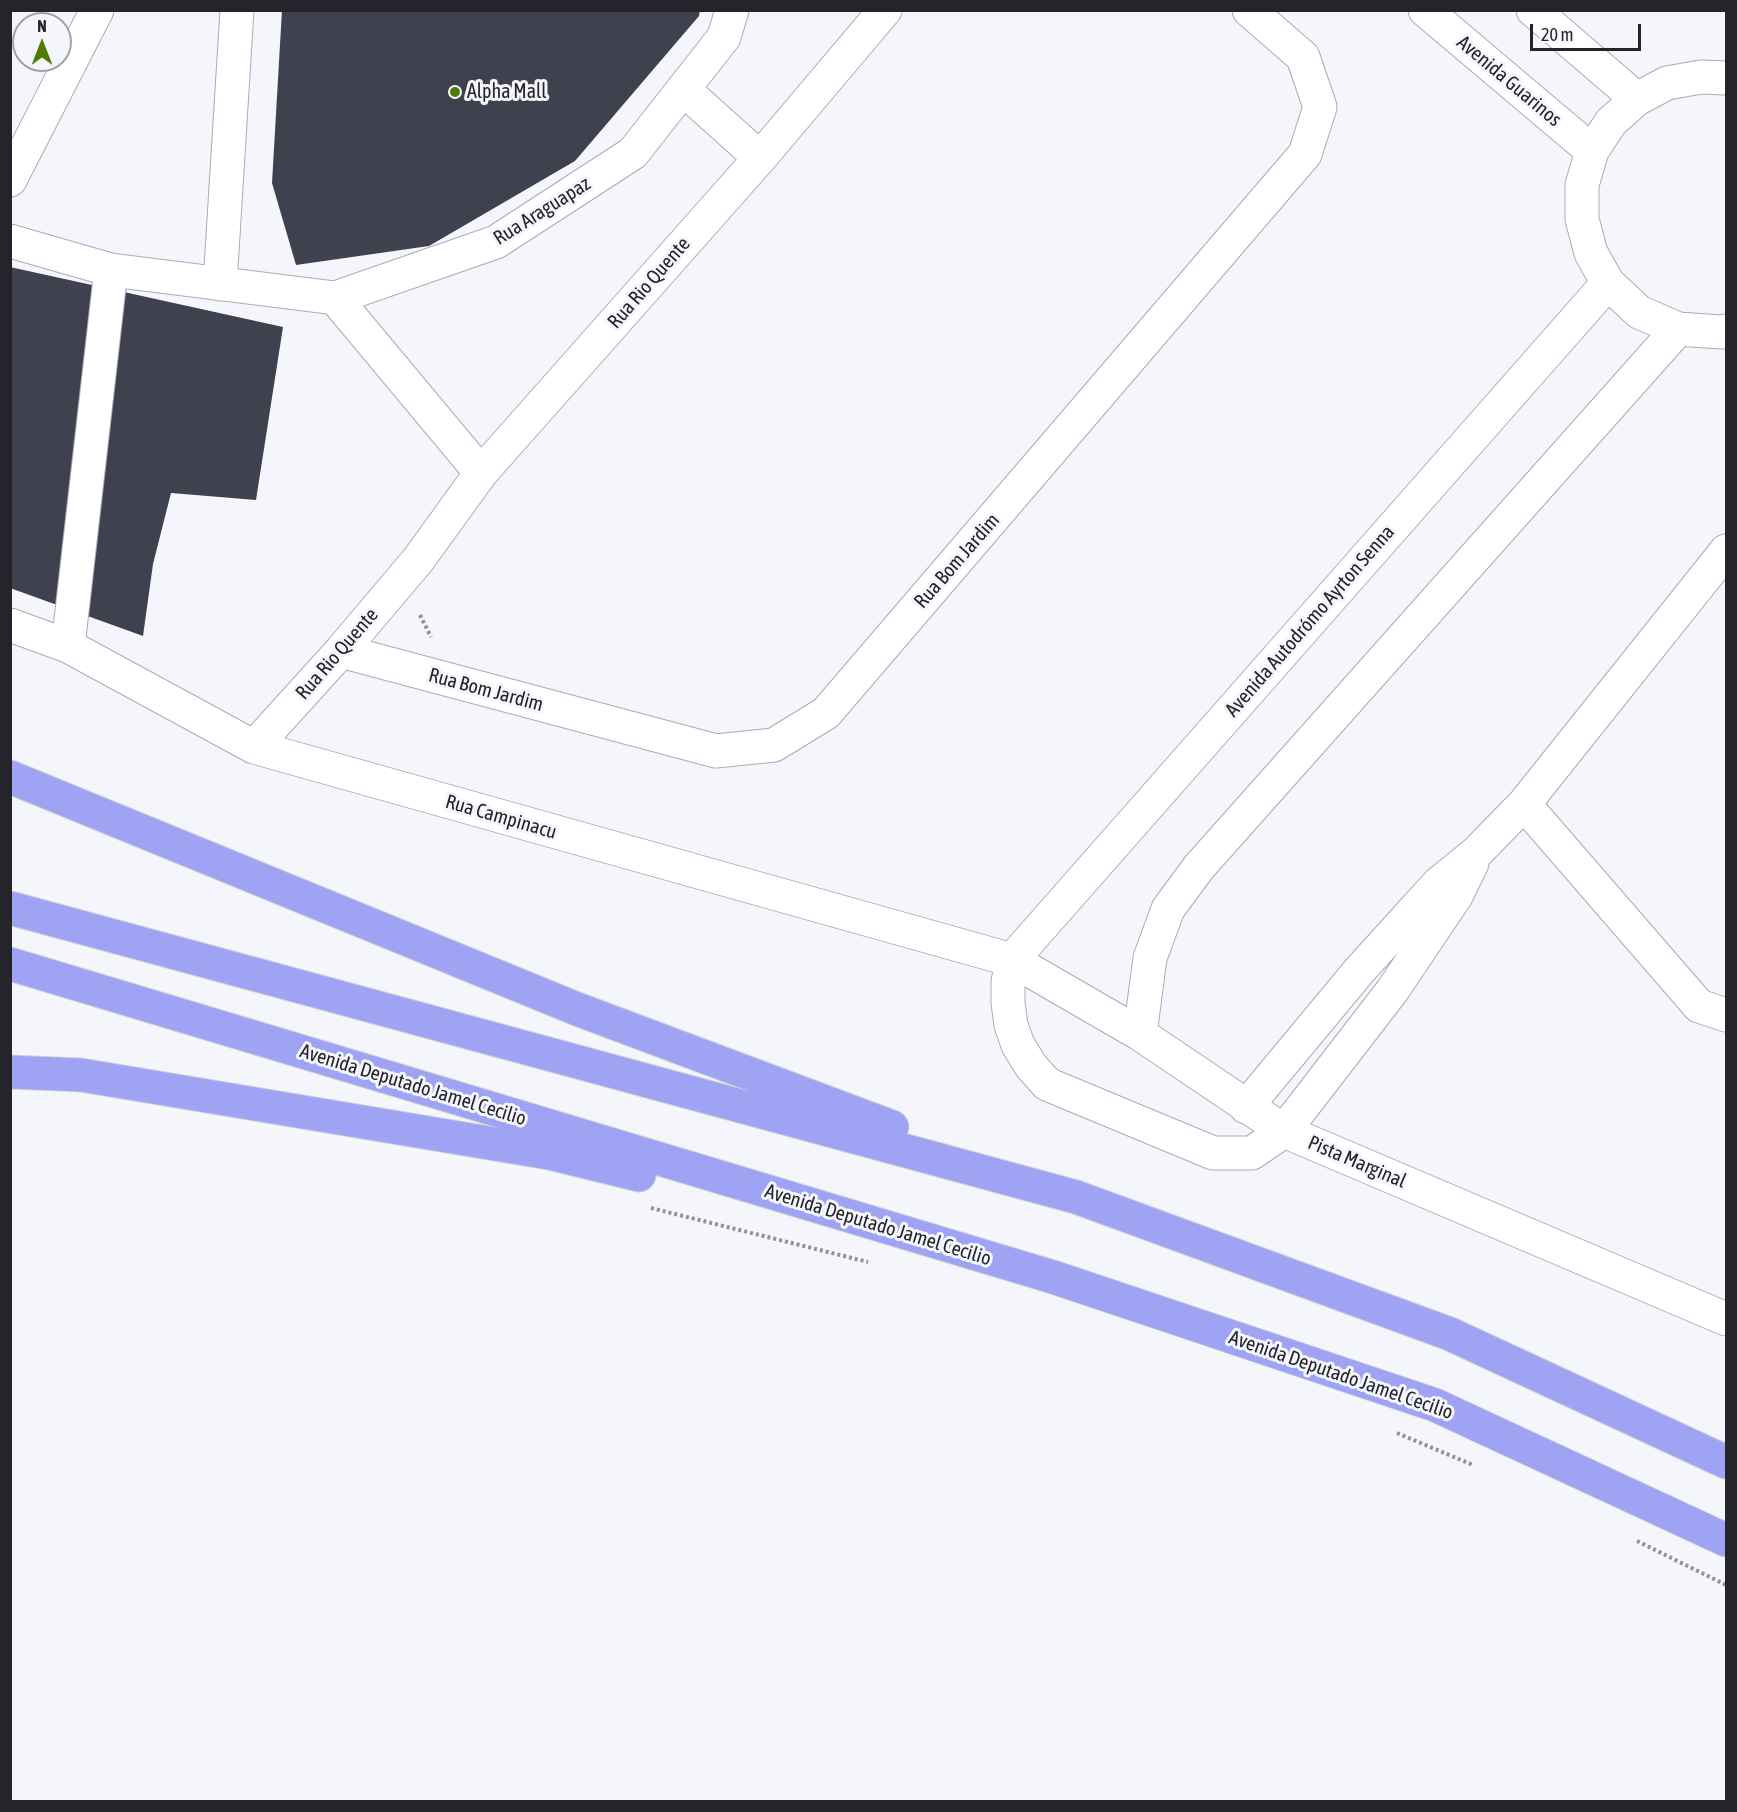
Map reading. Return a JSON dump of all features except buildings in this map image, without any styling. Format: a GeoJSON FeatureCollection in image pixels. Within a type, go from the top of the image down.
{"type":"FeatureCollection","features":[{"type":"Feature","properties":{"kind":"highway"},"geometry":{"type":"LineString","coordinates":[[10,777],[577,1009],[1076,1197],[1450,1334],[1726,1462]]}},
{"type":"Feature","properties":{"kind":"highway"},"geometry":{"type":"LineString","coordinates":[[10,908],[1076,1197]]}},
{"type":"Feature","properties":{"kind":"highway","name":"Avenida Deputado Jamel Cecilio"},"geometry":{"type":"LineString","coordinates":[[10,964],[1053,1277],[1435,1405],[1726,1540]]}},
{"type":"Feature","properties":{"kind":"highway"},"geometry":{"type":"LineString","coordinates":[[10,1072],[81,1076],[549,1153],[1053,1277]]}},
{"type":"Feature","properties":{"kind":"street"},"geometry":{"type":"LineString","coordinates":[[10,180],[97,10]]}},
{"type":"Feature","properties":{"kind":"street"},"geometry":{"type":"LineString","coordinates":[[220,284],[237,10]]}},
{"type":"Feature","properties":{"kind":"street","name":"Rua Araguapaz"},"geometry":{"type":"LineString","coordinates":[[10,241],[111,270],[335,298],[496,242],[633,153],[724,37],[732,10]]}},
{"type":"Feature","properties":{"kind":"street","name":"Rua Rio Quente"},"geometry":{"type":"LineString","coordinates":[[254,747],[341,651],[418,560],[481,473],[760,158],[885,10]]}},
{"type":"Feature","properties":{"kind":"street","name":"Rua Bom Jardim"},"geometry":{"type":"LineString","coordinates":[[341,651],[716,752],[774,745],[826,713],[1305,154],[1320,107],[1303,57],[1250,10]]}},
{"type":"Feature","properties":{"kind":"street","name":"Avenida Guarinos"},"geometry":{"type":"LineString","coordinates":[[1425,10],[1592,151]]}},
{"type":"Feature","properties":{"kind":"street"},"geometry":{"type":"LineString","coordinates":[[1533,10],[1637,99]]}},
{"type":"Feature","properties":{"kind":"street"},"geometry":{"type":"LineString","coordinates":[[1726,78],[1701,76],[1667,83],[1637,99],[1611,122],[1592,151],[1582,184],[1582,219],[1591,253],[1608,283],[1639,312],[1678,329],[1726,331]]}},
{"type":"Feature","properties":{"kind":"street"},"geometry":{"type":"LineString","coordinates":[[683,89],[760,158]]}},
{"type":"Feature","properties":{"kind":"street"},"geometry":{"type":"LineString","coordinates":[[68,646],[111,270]]}},
{"type":"Feature","properties":{"kind":"street","name":"Avenida Autodrómo Ayrton Senna"},"geometry":{"type":"LineString","coordinates":[[1012,960],[1608,283]]}},
{"type":"Feature","properties":{"kind":"street"},"geometry":{"type":"LineString","coordinates":[[335,298],[481,473]]}},
{"type":"Feature","properties":{"kind":"street"},"geometry":{"type":"LineString","coordinates":[[1140,1034],[1150,958],[1168,909],[1199,867],[1678,329]]}},
{"type":"Feature","properties":{"kind":"street"},"geometry":{"type":"LineString","coordinates":[[1246,1107],[1359,970],[1439,883],[1476,853],[1524,804],[1726,551]]}},
{"type":"Feature","properties":{"kind":"street","name":"Rua Campinacu"},"geometry":{"type":"LineString","coordinates":[[10,625],[68,646],[254,747],[1012,960]]}},
{"type":"Feature","properties":{"kind":"street"},"geometry":{"type":"LineString","coordinates":[[1524,804],[1699,1006],[1726,1014]]}},
{"type":"Feature","properties":{"kind":"street"},"geometry":{"type":"LineString","coordinates":[[1012,960],[1008,982],[1011,1024],[1018,1045],[1047,1084],[1214,1153],[1252,1153],[1284,1131],[1392,991],[1456,896],[1476,853]]}},
{"type":"Feature","properties":{"kind":"street","name":"Pista Marginal"},"geometry":{"type":"LineString","coordinates":[[1012,960],[1140,1034],[1284,1131],[1726,1319]]}},
{"type":"Feature","properties":{"kind":"street"},"geometry":{"type":"LineString","coordinates":[[1359,970],[1392,991]]}},
{"type":"Feature","properties":{"kind":"path"},"geometry":{"type":"LineString","coordinates":[[418,560],[420,618],[458,682]]}},
{"type":"Feature","properties":{"kind":"path"},"geometry":{"type":"LineString","coordinates":[[644,1206],[876,1264]]}},
{"type":"Feature","properties":{"kind":"path"},"geometry":{"type":"LineString","coordinates":[[1389,1430],[1475,1466]]}},
{"type":"Feature","properties":{"kind":"path"},"geometry":{"type":"LineString","coordinates":[[1633,1539],[1726,1585]]}},
{"type":"Feature","properties":{"kind":"place","name":"Alpha Mall"},"geometry":{"type":"Point","coordinates":[455,92]}}]}
